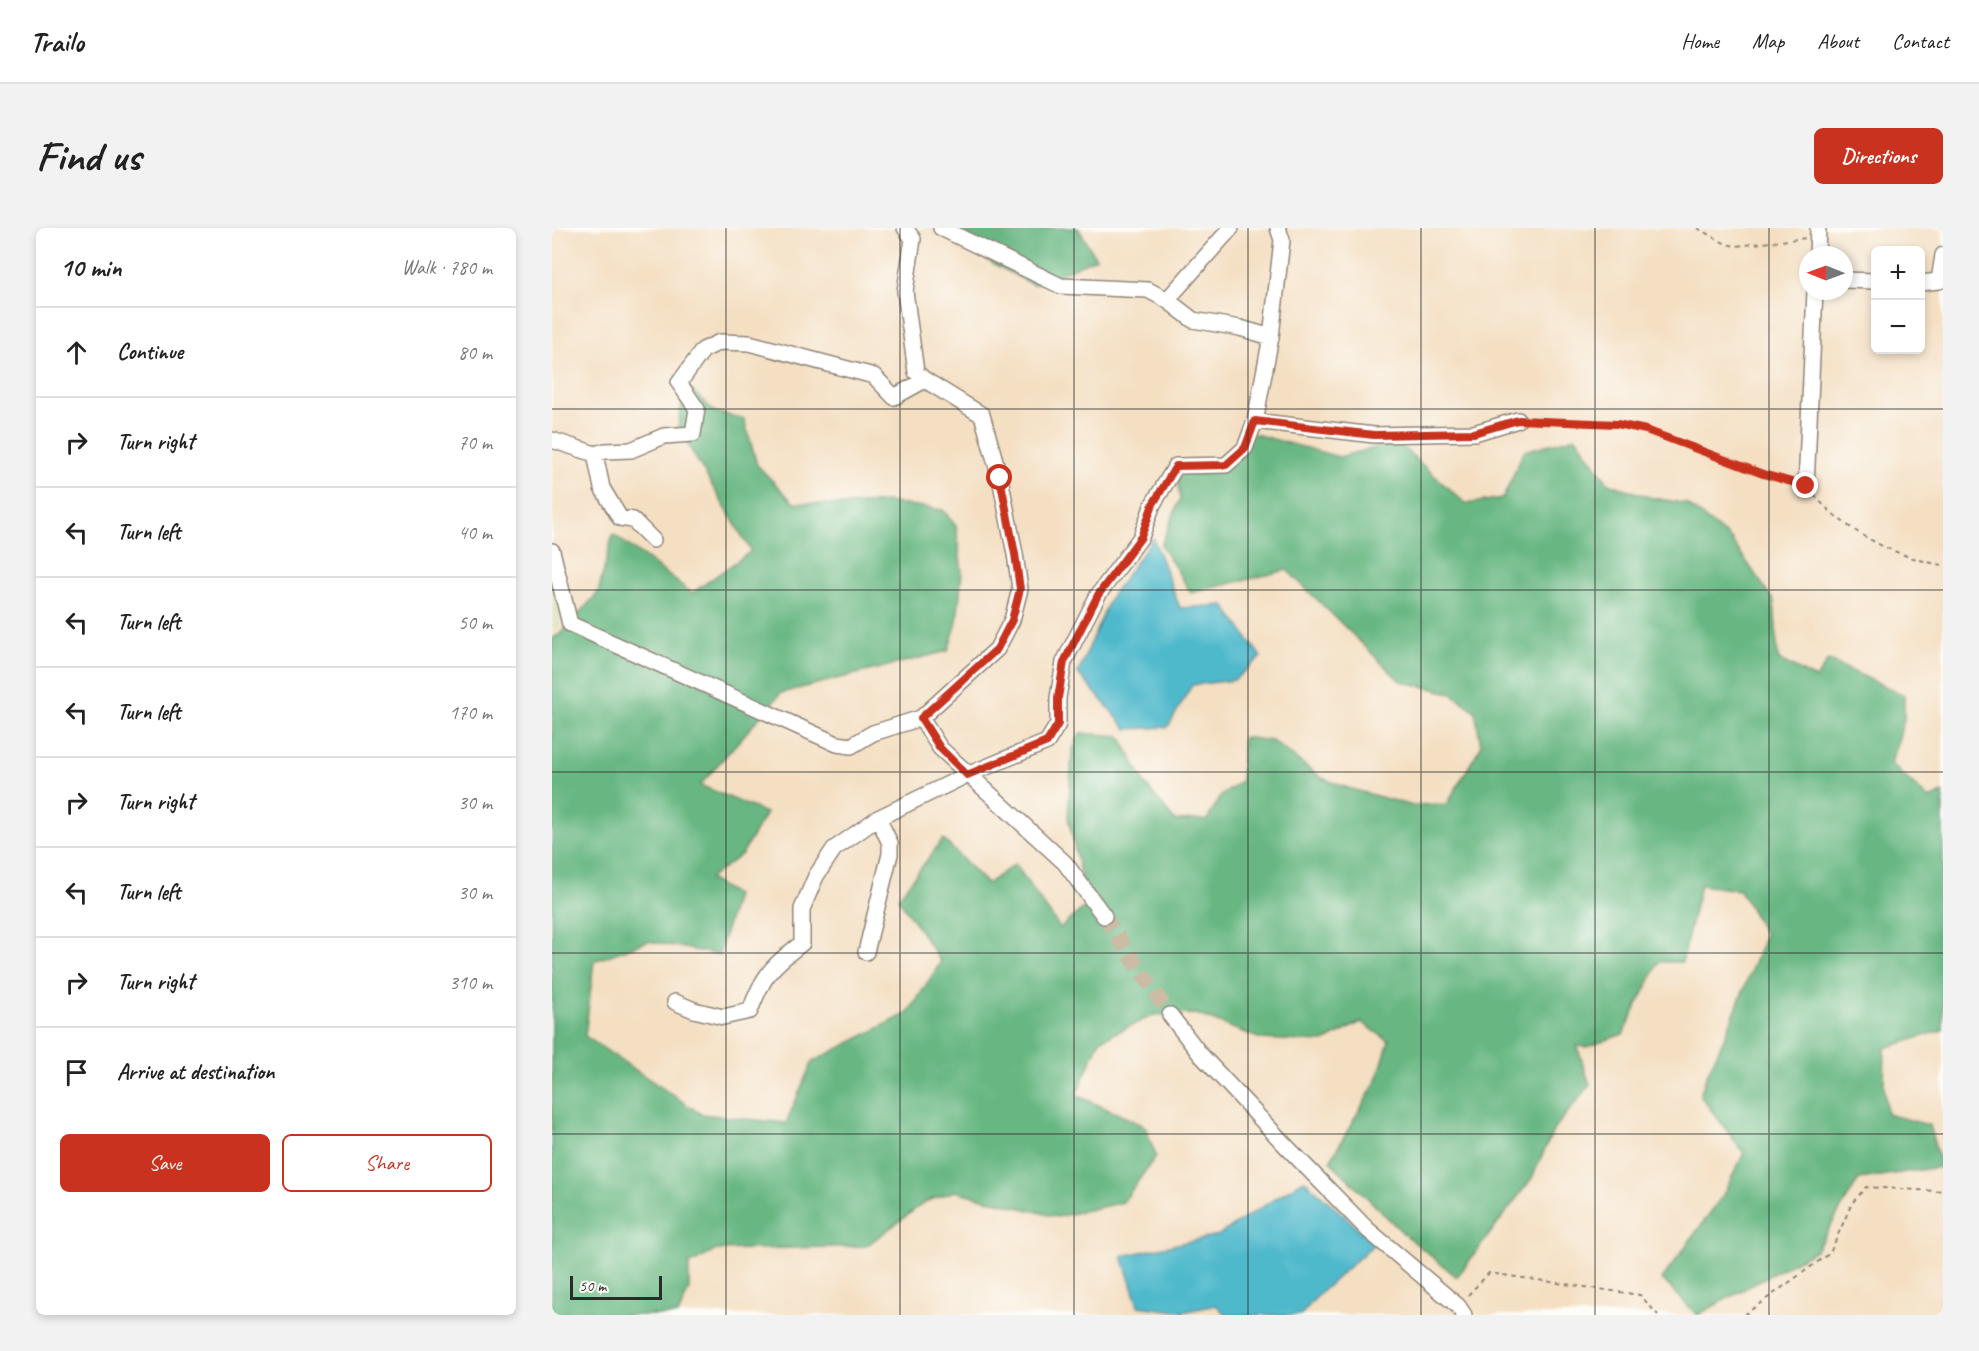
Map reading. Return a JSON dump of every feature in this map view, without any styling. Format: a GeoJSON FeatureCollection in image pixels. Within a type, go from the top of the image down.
{"type":"FeatureCollection","features":[{"type":"Feature","properties":{"kind":"street"},"geometry":{"type":"LineString","coordinates":[[941,228],[1060,286],[1148,290],[1167,300],[1193,321],[1240,328],[1271,337]]}},
{"type":"Feature","properties":{"kind":"street"},"geometry":{"type":"LineString","coordinates":[[1167,300],[1231,228]]}},
{"type":"Feature","properties":{"kind":"street"},"geometry":{"type":"LineString","coordinates":[[675,1002],[694,1010],[723,1017],[750,1011],[758,988],[775,964],[802,943],[802,909],[816,876],[834,849],[878,818],[967,775],[1047,742],[1058,724],[1058,698],[1064,662],[1098,595],[1141,537],[1153,504],[1176,466],[1226,465],[1245,448],[1255,421],[1271,337],[1282,240],[1278,228]]}},
{"type":"Feature","properties":{"kind":"street"},"geometry":{"type":"LineString","coordinates":[[552,551],[570,624],[837,744],[851,746],[873,733],[921,718],[997,649],[1012,620],[1020,589],[1000,478],[982,415],[916,372],[906,291],[912,239],[909,229]]}},
{"type":"Feature","properties":{"kind":"street"},"geometry":{"type":"LineString","coordinates":[[1925,282],[1939,281],[1943,255]]}},
{"type":"Feature","properties":{"kind":"street"},"geometry":{"type":"LineString","coordinates":[[1853,280],[1871,281]]}},
{"type":"Feature","properties":{"kind":"street"},"geometry":{"type":"LineString","coordinates":[[1806,486],[1815,300]]}},
{"type":"Feature","properties":{"kind":"street"},"geometry":{"type":"LineString","coordinates":[[552,440],[594,454],[605,451],[631,450],[664,436],[693,434],[697,410],[679,383],[703,351],[720,342],[749,343],[874,376],[894,397],[925,380]]}},
{"type":"Feature","properties":{"kind":"street"},"geometry":{"type":"LineString","coordinates":[[1255,421],[1374,435],[1474,433],[1518,420]]}},
{"type":"Feature","properties":{"kind":"street"},"geometry":{"type":"LineString","coordinates":[[594,454],[602,488],[620,518],[633,520],[653,540]]}},
{"type":"Feature","properties":{"kind":"street"},"geometry":{"type":"LineString","coordinates":[[921,718],[940,748],[1065,863],[1104,916]]}},
{"type":"Feature","properties":{"kind":"street"},"geometry":{"type":"LineString","coordinates":[[866,952],[890,854],[890,843],[878,818]]}},
{"type":"Feature","properties":{"kind":"street"},"geometry":{"type":"LineString","coordinates":[[1170,1015],[1200,1054],[1368,1230],[1461,1311]]}},
{"type":"Feature","properties":{"kind":"path"},"geometry":{"type":"LineString","coordinates":[[1697,228],[1726,244],[1735,246],[1818,232]]}},
{"type":"Feature","properties":{"kind":"path"},"geometry":{"type":"LineString","coordinates":[[1518,420],[1617,424],[1646,430],[1763,474],[1806,486],[1828,511],[1854,530],[1905,556],[1943,565]]}},
{"type":"Feature","properties":{"kind":"path"},"geometry":{"type":"LineString","coordinates":[[1744,1315],[1830,1253],[1852,1203],[1866,1187],[1938,1191],[1943,1189]]}},
{"type":"Feature","properties":{"kind":"path"},"geometry":{"type":"LineString","coordinates":[[1461,1311],[1489,1273],[1640,1295],[1658,1315]]}},
{"type":"Feature","properties":{"kind":"shaded area"},"geometry":{"type":"Polygon","coordinates":[[[552,575],[563,621],[558,628],[552,630],[552,575]]]}},
{"type":"Feature","properties":{"kind":"green space"},"geometry":{"type":"Polygon","coordinates":[[[949,228],[1078,228],[1096,258],[1034,285],[978,254],[949,228]]]}},
{"type":"Feature","properties":{"kind":"green space"},"geometry":{"type":"Polygon","coordinates":[[[685,384],[715,412],[744,419],[757,465],[794,503],[846,505],[887,502],[943,510],[956,526],[962,572],[957,622],[948,651],[781,693],[700,785],[766,813],[742,854],[709,879],[736,895],[719,955],[648,941],[594,961],[585,1036],[701,1114],[786,1123],[812,1062],[908,1013],[941,962],[898,898],[943,839],[987,884],[1015,864],[1060,928],[1087,905],[1068,817],[1072,752],[1080,733],[1120,736],[1145,784],[1175,821],[1207,820],[1221,796],[1241,781],[1243,737],[1272,741],[1322,778],[1348,788],[1409,805],[1447,804],[1481,746],[1475,711],[1451,693],[1400,681],[1287,570],[1191,593],[1161,545],[1180,499],[1176,470],[1224,463],[1244,431],[1339,457],[1397,442],[1466,504],[1503,498],[1524,451],[1576,437],[1608,483],[1649,497],[1687,504],[1730,538],[1774,601],[1778,659],[1816,679],[1828,660],[1904,695],[1904,720],[1891,764],[1929,799],[1943,793],[1943,1030],[1885,1048],[1884,1086],[1887,1114],[1929,1125],[1941,1167],[1859,1179],[1816,1250],[1697,1315],[1662,1279],[1723,1195],[1744,1153],[1700,1095],[1765,935],[1740,890],[1700,885],[1682,962],[1659,962],[1623,1034],[1587,1047],[1577,1046],[1590,1085],[1554,1129],[1532,1178],[1457,1277],[1403,1233],[1330,1161],[1377,1080],[1389,1041],[1361,1022],[1324,1042],[1261,1039],[1196,1014],[1154,1015],[1100,1040],[1076,1095],[1145,1126],[1156,1156],[1123,1202],[1057,1217],[955,1191],[925,1202],[866,1246],[716,1250],[689,1265],[689,1289],[678,1315],[552,1315],[552,638],[559,635],[598,593],[613,534],[692,593],[751,551],[678,428],[685,384]]]}},
{"type":"Feature","properties":{"kind":"water"},"geometry":{"type":"Polygon","coordinates":[[[1153,538],[1180,608],[1224,605],[1261,657],[1234,680],[1192,685],[1168,727],[1127,729],[1078,673],[1110,598],[1153,538]]]}},
{"type":"Feature","properties":{"kind":"water"},"geometry":{"type":"Polygon","coordinates":[[[1304,1180],[1375,1243],[1318,1295],[1301,1315],[1226,1315],[1216,1305],[1183,1312],[1138,1306],[1122,1256],[1219,1235],[1304,1180]]]}},
{"type":"Feature","properties":{"kind":"tunnel"},"geometry":{"type":"LineString","coordinates":[[1104,916],[1170,1015]]}},
{"type":"Feature","properties":{"kind":"route"},"geometry":{"type":"LineString","coordinates":[[1000,478],[1020,589],[1012,620],[997,649],[921,718],[940,748],[967,775],[1047,742],[1058,724],[1058,698],[1064,662],[1098,595],[1141,537],[1153,504],[1166,480],[1176,466],[1226,465],[1245,448],[1255,421],[1374,435],[1474,433],[1518,420],[1617,424],[1646,430],[1763,474],[1806,486]]}}]}
